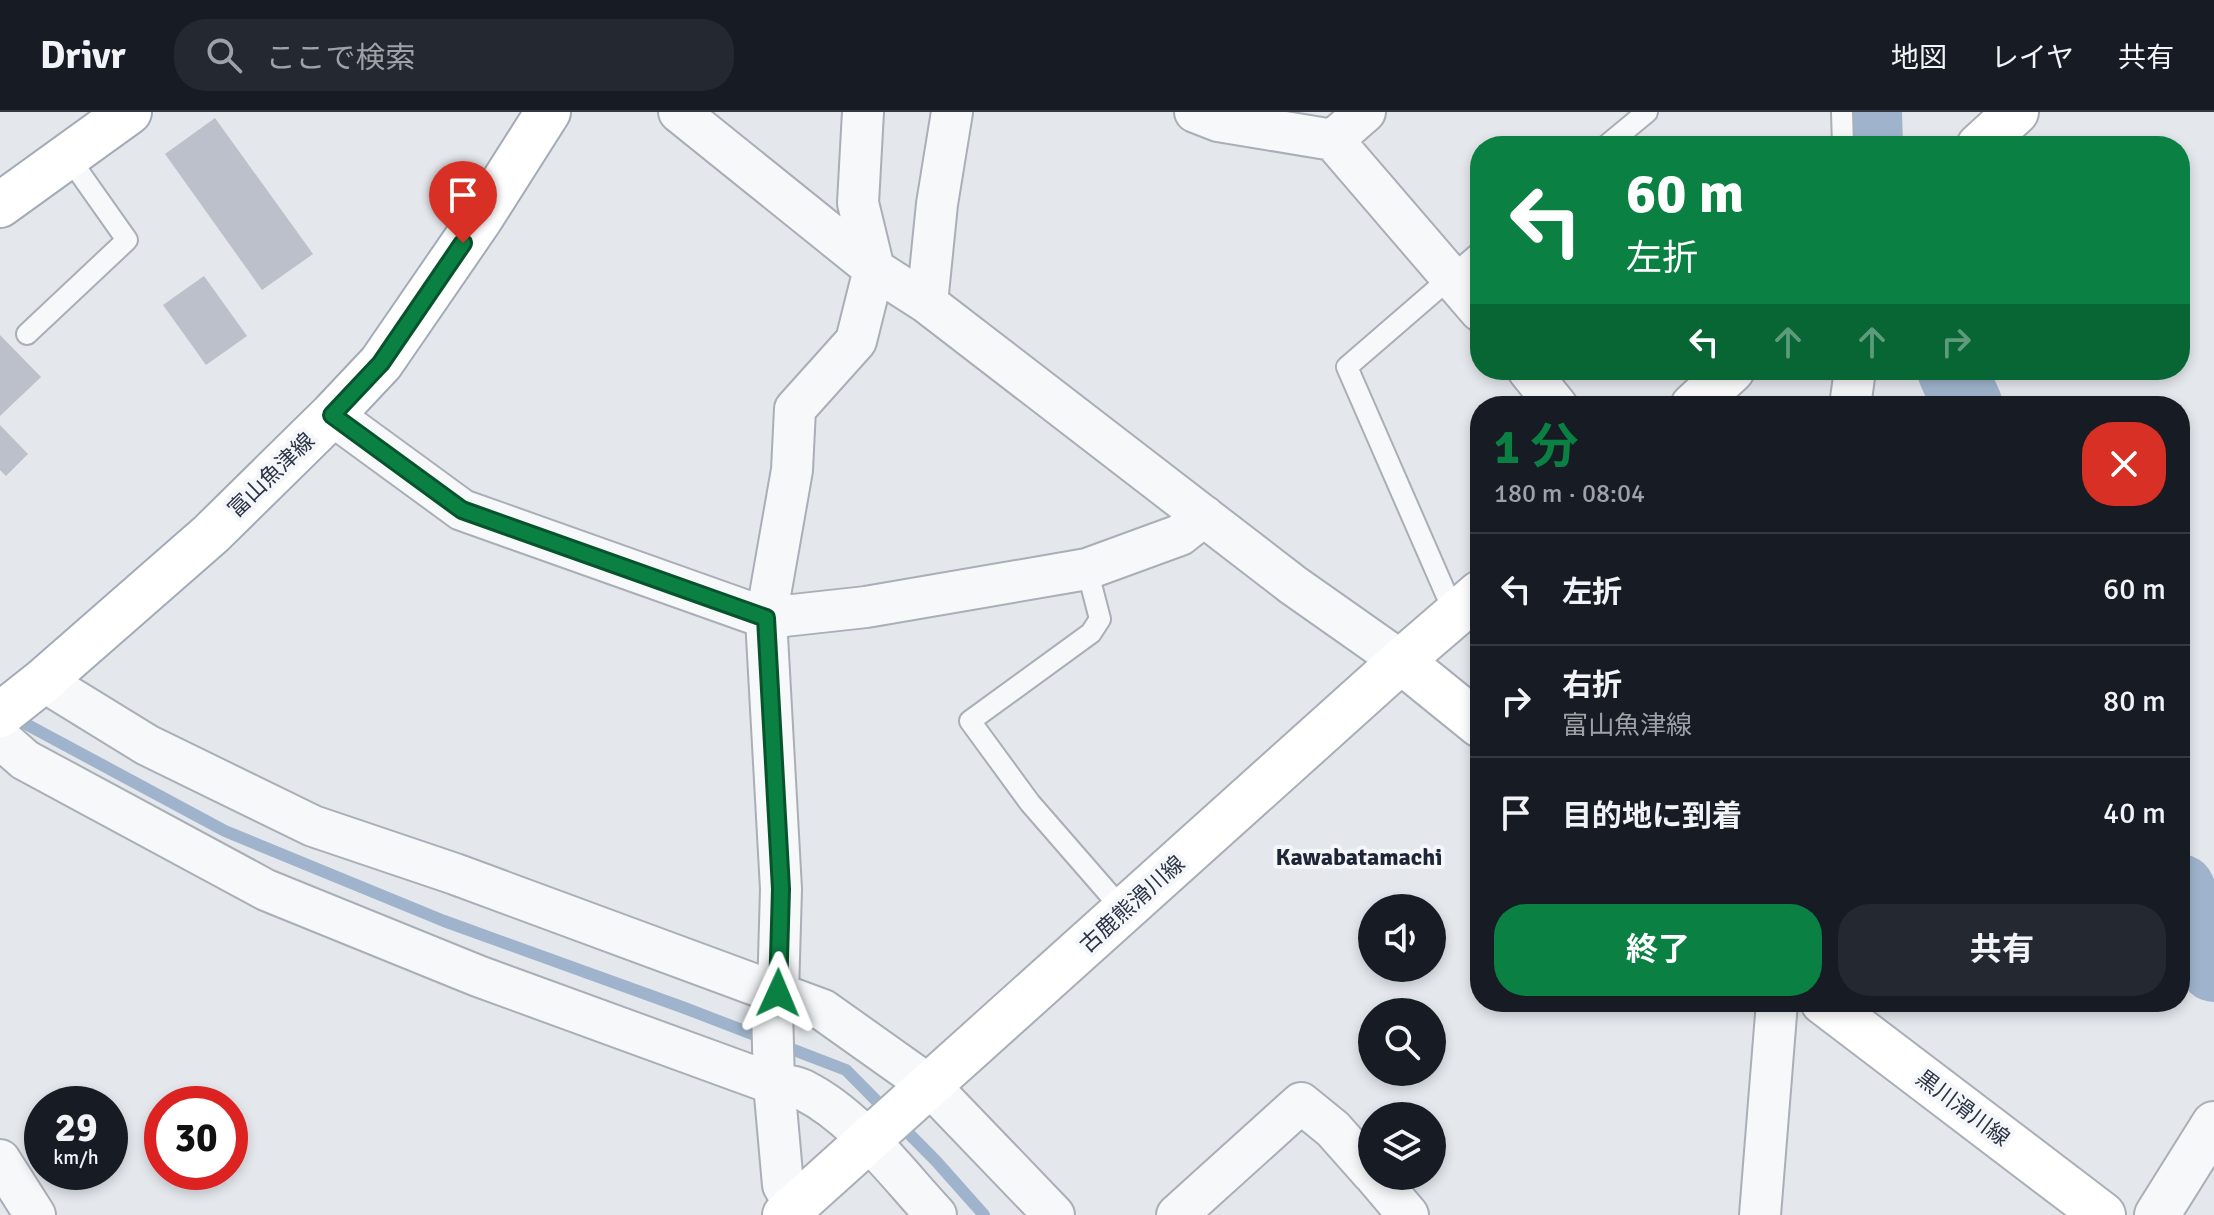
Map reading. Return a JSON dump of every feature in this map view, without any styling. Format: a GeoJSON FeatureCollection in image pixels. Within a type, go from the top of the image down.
{"type":"FeatureCollection","features":[{"type":"Feature","properties":{"kind":"main road"},"geometry":{"type":"LineString","coordinates":[[0,205],[129,112]]}},
{"type":"Feature","properties":{"kind":"main road","name":"富山魚津線"},"geometry":{"type":"LineString","coordinates":[[0,715],[211,534],[381,363],[480,219],[548,112]]}},
{"type":"Feature","properties":{"kind":"main road"},"geometry":{"type":"LineString","coordinates":[[1990,136],[2016,112]]}},
{"type":"Feature","properties":{"kind":"main road"},"geometry":{"type":"LineString","coordinates":[[1704,396],[1721,380]]}},
{"type":"Feature","properties":{"kind":"main road","name":"古鹿熊滑川線"},"geometry":{"type":"LineString","coordinates":[[790,1211],[1469,603]]}},
{"type":"Feature","properties":{"kind":"main road"},"geometry":{"type":"LineString","coordinates":[[1401,661],[1470,717]]}},
{"type":"Feature","properties":{"kind":"main road","name":"黒川滑川線"},"geometry":{"type":"LineString","coordinates":[[1836,1012],[2103,1215]]}},
{"type":"Feature","properties":{"kind":"street"},"geometry":{"type":"LineString","coordinates":[[679,112],[874,269],[927,303],[1293,585],[1401,661]]}},
{"type":"Feature","properties":{"kind":"street"},"geometry":{"type":"LineString","coordinates":[[790,1211],[783,1185],[774,1084],[772,1008],[778,993],[781,889],[766,618],[792,470],[795,409],[856,341],[874,269],[858,203],[863,112]]}},
{"type":"Feature","properties":{"kind":"street"},"geometry":{"type":"LineString","coordinates":[[927,303],[937,204],[952,112]]}},
{"type":"Feature","properties":{"kind":"street"},"geometry":{"type":"LineString","coordinates":[[1195,112],[1218,121],[1333,140],[1466,264]]}},
{"type":"Feature","properties":{"kind":"street"},"geometry":{"type":"LineString","coordinates":[[1333,140],[1365,112]]}},
{"type":"Feature","properties":{"kind":"street"},"geometry":{"type":"LineString","coordinates":[[1536,380],[1549,396]]}},
{"type":"Feature","properties":{"kind":"street"},"geometry":{"type":"LineString","coordinates":[[332,415],[462,510],[766,618],[866,607],[1087,569],[1180,535],[1204,516]]}},
{"type":"Feature","properties":{"kind":"street"},"geometry":{"type":"LineString","coordinates":[[43,681],[147,745],[313,826],[455,874],[823,1010],[930,1086],[1054,1215]]}},
{"type":"Feature","properties":{"kind":"street"},"geometry":{"type":"LineString","coordinates":[[0,738],[25,760],[266,890],[478,976],[774,1084],[802,1089],[836,1110],[936,1215]]}},
{"type":"Feature","properties":{"kind":"street"},"geometry":{"type":"LineString","coordinates":[[1760,1215],[1776,1012]]}},
{"type":"Feature","properties":{"kind":"street"},"geometry":{"type":"LineString","coordinates":[[1177,1215],[1301,1103],[1333,1129],[1358,1157]]}},
{"type":"Feature","properties":{"kind":"street"},"geometry":{"type":"LineString","coordinates":[[2157,1215],[2214,1124]]}},
{"type":"Feature","properties":{"kind":"street"},"geometry":{"type":"LineString","coordinates":[[0,1160],[35,1215]]}},
{"type":"Feature","properties":{"kind":"street"},"geometry":{"type":"LineString","coordinates":[[1387,1190],[1408,1215]]}},
{"type":"Feature","properties":{"kind":"lane"},"geometry":{"type":"LineString","coordinates":[[1618,136],[1647,112]]}},
{"type":"Feature","properties":{"kind":"lane"},"geometry":{"type":"LineString","coordinates":[[1842,112],[1843,136]]}},
{"type":"Feature","properties":{"kind":"lane"},"geometry":{"type":"LineString","coordinates":[[27,334],[127,240],[67,155]]}},
{"type":"Feature","properties":{"kind":"lane"},"geometry":{"type":"LineString","coordinates":[[1466,264],[1347,367],[1446,594],[1469,603]]}},
{"type":"Feature","properties":{"kind":"lane"},"geometry":{"type":"LineString","coordinates":[[1087,569],[1100,619],[1091,633],[970,721],[1030,803],[1124,911]]}},
{"type":"Feature","properties":{"kind":"building"},"geometry":{"type":"Polygon","coordinates":[[[215,118],[313,254],[262,290],[165,154],[215,118]]]}},
{"type":"Feature","properties":{"kind":"building"},"geometry":{"type":"Polygon","coordinates":[[[204,276],[247,336],[206,365],[163,305],[204,276]]]}},
{"type":"Feature","properties":{"kind":"building"},"geometry":{"type":"Polygon","coordinates":[[[0,335],[41,377],[0,416],[0,335]]]}},
{"type":"Feature","properties":{"kind":"building"},"geometry":{"type":"Polygon","coordinates":[[[0,425],[28,454],[6,476],[0,470],[0,425]]]}},
{"type":"Feature","properties":{"kind":"waterway"},"geometry":{"type":"LineString","coordinates":[[1867,112],[1868,136]]}},
{"type":"Feature","properties":{"kind":"waterway"},"geometry":{"type":"LineString","coordinates":[[1956,380],[1964,396]]}},
{"type":"Feature","properties":{"kind":"waterway"},"geometry":{"type":"LineString","coordinates":[[11,716],[225,831],[444,921],[846,1070],[936,1161],[984,1215]]}},
{"type":"Feature","properties":{"kind":"waterway"},"geometry":{"type":"LineString","coordinates":[[2190,912],[2214,967]]}},
{"type":"Feature","properties":{"kind":"district","name":"Kawabatamachi"},"geometry":{"type":"Point","coordinates":[1359,857]}},
{"type":"Feature","properties":{"kind":"route"},"geometry":{"type":"LineString","coordinates":[[463,243],[381,363],[332,415],[462,510],[766,618],[781,889],[778,993]]}}]}
